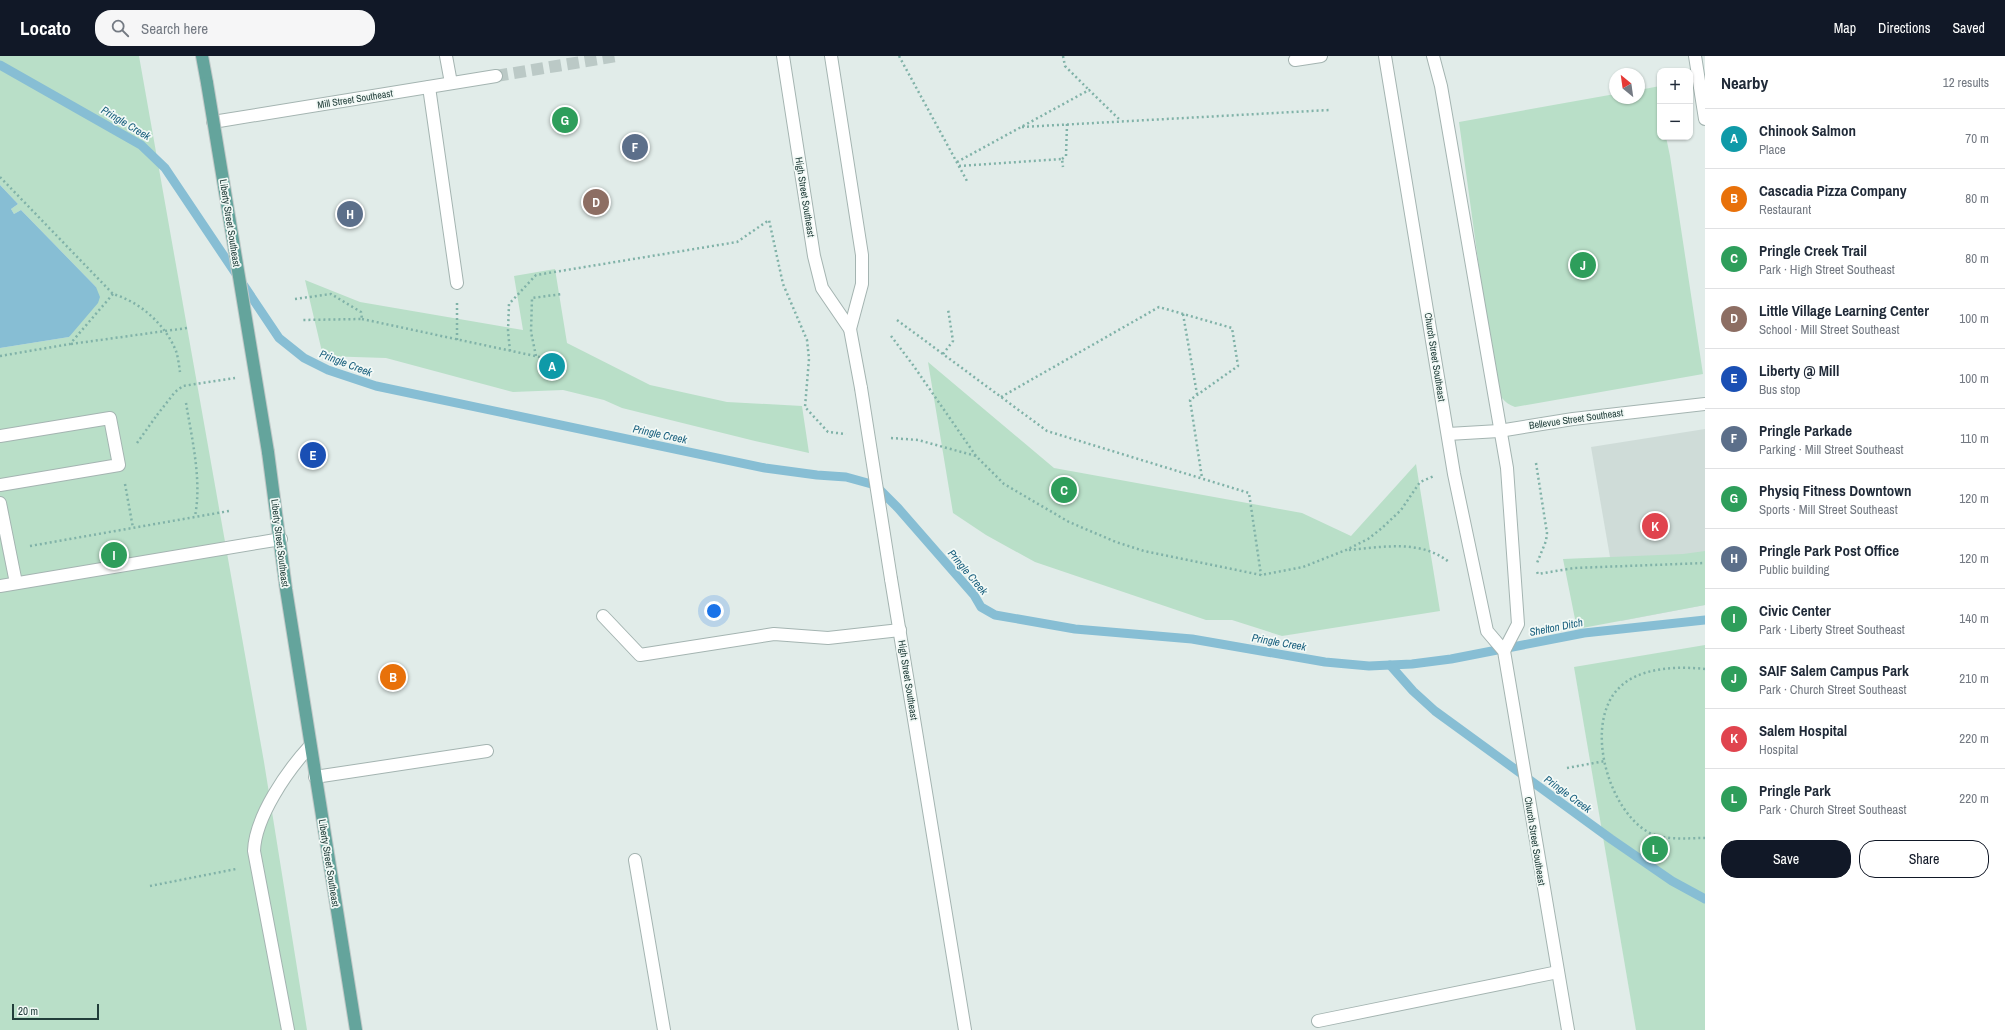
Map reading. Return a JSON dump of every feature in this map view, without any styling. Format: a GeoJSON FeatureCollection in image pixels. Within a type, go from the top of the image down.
{"type":"FeatureCollection","features":[{"type":"Feature","properties":{"kind":"main road","name":"Liberty Street Southeast"},"geometry":{"type":"LineString","coordinates":[[202,56],[268,452],[310,746],[356,1030]]}},
{"type":"Feature","properties":{"kind":"street"},"geometry":{"type":"LineString","coordinates":[[446,56],[451,83]]}},
{"type":"Feature","properties":{"kind":"street","name":"High Street Southeast"},"geometry":{"type":"LineString","coordinates":[[783,56],[814,256],[822,288],[850,329],[861,388],[965,1030]]}},
{"type":"Feature","properties":{"kind":"street","name":"High Street Southeast"},"geometry":{"type":"LineString","coordinates":[[831,56],[862,256],[862,284],[850,329]]}},
{"type":"Feature","properties":{"kind":"street"},"geometry":{"type":"LineString","coordinates":[[1294,60],[1321,56]]}},
{"type":"Feature","properties":{"kind":"street","name":"Church Street Southeast"},"geometry":{"type":"LineString","coordinates":[[1385,56],[1454,474],[1487,631],[1504,651],[1547,914],[1568,1030]]}},
{"type":"Feature","properties":{"kind":"street"},"geometry":{"type":"LineString","coordinates":[[1433,56],[1441,86],[1499,431],[1507,468],[1518,624],[1504,651]]}},
{"type":"Feature","properties":{"kind":"street"},"geometry":{"type":"LineString","coordinates":[[1695,56],[1703,92],[1705,119]]}},
{"type":"Feature","properties":{"kind":"street","name":"Mill Street Southeast"},"geometry":{"type":"LineString","coordinates":[[213,122],[496,76]]}},
{"type":"Feature","properties":{"kind":"street"},"geometry":{"type":"LineString","coordinates":[[429,86],[458,283]]}},
{"type":"Feature","properties":{"kind":"street","name":"Bellevue Street Southeast"},"geometry":{"type":"LineString","coordinates":[[1448,434],[1499,431],[1573,419],[1705,404]]}},
{"type":"Feature","properties":{"kind":"street"},"geometry":{"type":"LineString","coordinates":[[0,436],[110,418],[119,465],[0,485]]}},
{"type":"Feature","properties":{"kind":"street"},"geometry":{"type":"LineString","coordinates":[[0,503],[16,583]]}},
{"type":"Feature","properties":{"kind":"street"},"geometry":{"type":"LineString","coordinates":[[0,586],[281,539]]}},
{"type":"Feature","properties":{"kind":"street"},"geometry":{"type":"LineString","coordinates":[[602,616],[640,655],[774,634],[828,638],[900,630]]}},
{"type":"Feature","properties":{"kind":"street"},"geometry":{"type":"LineString","coordinates":[[288,1030],[257,866],[255,840],[260,823],[286,773],[310,746]]}},
{"type":"Feature","properties":{"kind":"street"},"geometry":{"type":"LineString","coordinates":[[315,777],[487,751]]}},
{"type":"Feature","properties":{"kind":"street"},"geometry":{"type":"LineString","coordinates":[[635,860],[664,1030]]}},
{"type":"Feature","properties":{"kind":"street"},"geometry":{"type":"LineString","coordinates":[[1318,1021],[1558,972]]}},
{"type":"Feature","properties":{"kind":"path"},"geometry":{"type":"LineString","coordinates":[[899,56],[967,181]]}},
{"type":"Feature","properties":{"kind":"path"},"geometry":{"type":"LineString","coordinates":[[1063,56],[1065,66],[1121,122]]}},
{"type":"Feature","properties":{"kind":"path"},"geometry":{"type":"LineString","coordinates":[[956,162],[1089,90]]}},
{"type":"Feature","properties":{"kind":"path"},"geometry":{"type":"LineString","coordinates":[[1022,127],[1329,110]]}},
{"type":"Feature","properties":{"kind":"path"},"geometry":{"type":"LineString","coordinates":[[959,166],[1062,159],[1066,156],[1067,124]]}},
{"type":"Feature","properties":{"kind":"path"},"geometry":{"type":"LineString","coordinates":[[1062,159],[1064,167]]}},
{"type":"Feature","properties":{"kind":"path"},"geometry":{"type":"LineString","coordinates":[[0,177],[113,294],[130,299],[151,316],[164,330],[176,352],[180,372]]}},
{"type":"Feature","properties":{"kind":"path"},"geometry":{"type":"LineString","coordinates":[[510,351],[508,331],[509,304],[536,275],[738,242],[769,220],[783,284],[807,340],[809,359],[806,407]]}},
{"type":"Feature","properties":{"kind":"path"},"geometry":{"type":"LineString","coordinates":[[457,340],[458,283]]}},
{"type":"Feature","properties":{"kind":"path"},"geometry":{"type":"LineString","coordinates":[[70,344],[113,294]]}},
{"type":"Feature","properties":{"kind":"path"},"geometry":{"type":"LineString","coordinates":[[295,299],[331,294],[361,312],[362,319]]}},
{"type":"Feature","properties":{"kind":"path"},"geometry":{"type":"LineString","coordinates":[[536,356],[531,332],[532,298],[562,294]]}},
{"type":"Feature","properties":{"kind":"path"},"geometry":{"type":"LineString","coordinates":[[1001,397],[1159,307],[1232,328],[1238,366],[1190,400],[1202,478]]}},
{"type":"Feature","properties":{"kind":"path"},"geometry":{"type":"LineString","coordinates":[[943,354],[953,341],[948,309]]}},
{"type":"Feature","properties":{"kind":"path"},"geometry":{"type":"LineString","coordinates":[[1183,314],[1198,394]]}},
{"type":"Feature","properties":{"kind":"path"},"geometry":{"type":"LineString","coordinates":[[303,320],[362,319],[563,362]]}},
{"type":"Feature","properties":{"kind":"path"},"geometry":{"type":"LineString","coordinates":[[897,320],[1047,431],[1249,493],[1261,575]]}},
{"type":"Feature","properties":{"kind":"path"},"geometry":{"type":"LineString","coordinates":[[0,356],[164,330],[188,328]]}},
{"type":"Feature","properties":{"kind":"path"},"geometry":{"type":"LineString","coordinates":[[891,336],[976,456],[1004,484],[1023,497],[1069,522],[1116,542],[1185,561],[1261,575],[1303,567],[1346,550],[1368,539],[1401,510],[1420,482],[1436,475]]}},
{"type":"Feature","properties":{"kind":"path"},"geometry":{"type":"LineString","coordinates":[[157,415],[175,392],[183,386],[255,375]]}},
{"type":"Feature","properties":{"kind":"path"},"geometry":{"type":"LineString","coordinates":[[186,403],[195,462],[196,516]]}},
{"type":"Feature","properties":{"kind":"path"},"geometry":{"type":"LineString","coordinates":[[1536,463],[1547,533],[1546,541],[1537,560],[1538,574],[1574,568],[1705,563]]}},
{"type":"Feature","properties":{"kind":"path"},"geometry":{"type":"LineString","coordinates":[[124,480],[133,528]]}},
{"type":"Feature","properties":{"kind":"path"},"geometry":{"type":"LineString","coordinates":[[22,547],[229,511]]}},
{"type":"Feature","properties":{"kind":"path"},"geometry":{"type":"LineString","coordinates":[[1346,550],[1401,546],[1417,548],[1443,557],[1452,565]]}},
{"type":"Feature","properties":{"kind":"path"},"geometry":{"type":"LineString","coordinates":[[1705,669],[1659,670],[1634,677],[1618,689],[1612,697],[1605,717],[1602,738],[1614,792],[1628,816],[1635,823],[1649,832],[1667,838],[1705,838]]}},
{"type":"Feature","properties":{"kind":"path"},"geometry":{"type":"LineString","coordinates":[[1567,768],[1606,761]]}},
{"type":"Feature","properties":{"kind":"path"},"geometry":{"type":"LineString","coordinates":[[150,886],[257,866]]}},
{"type":"Feature","properties":{"kind":"shaded area"},"geometry":{"type":"Polygon","coordinates":[[[1705,429],[1705,605],[1621,621],[1591,447],[1705,429]]]}},
{"type":"Feature","properties":{"kind":"green space"},"geometry":{"type":"Polygon","coordinates":[[[0,56],[139,56],[264,762],[307,1030],[0,1030],[0,348],[69,337],[96,287],[21,210],[14,214],[11,209],[18,204],[0,185],[0,56]]]}},
{"type":"Feature","properties":{"kind":"green space"},"geometry":{"type":"Polygon","coordinates":[[[1657,87],[1657,140],[1667,140],[1670,156],[1703,374],[1515,407],[1507,403],[1502,398],[1495,383],[1459,122],[1609,95],[1609,104],[1645,104],[1645,89],[1657,87]]]}},
{"type":"Feature","properties":{"kind":"green space"},"geometry":{"type":"Polygon","coordinates":[[[555,269],[567,343],[650,385],[727,402],[802,406],[809,453],[622,408],[604,400],[563,390],[513,392],[386,358],[323,356],[305,280],[360,302],[523,330],[514,276],[555,269]]]}},
{"type":"Feature","properties":{"kind":"green space"},"geometry":{"type":"Polygon","coordinates":[[[928,362],[1054,468],[1302,513],[1351,536],[1416,464],[1440,611],[1282,636],[1232,620],[1206,620],[1035,562],[986,535],[953,513],[928,362]]]}},
{"type":"Feature","properties":{"kind":"green space"},"geometry":{"type":"Polygon","coordinates":[[[1705,551],[1705,605],[1577,629],[1563,559],[1683,554],[1705,551]]]}},
{"type":"Feature","properties":{"kind":"green space"},"geometry":{"type":"Polygon","coordinates":[[[1705,645],[1705,1030],[1636,1030],[1574,667],[1705,645]]]}},
{"type":"Feature","properties":{"kind":"water"},"geometry":{"type":"Polygon","coordinates":[[[0,185],[18,204],[11,209],[14,214],[21,210],[96,287],[100,297],[98,303],[69,337],[0,348],[0,185]]]}},
{"type":"Feature","properties":{"kind":"waterway","name":"Pringle Creek"},"geometry":{"type":"LineString","coordinates":[[0,65],[141,145],[165,168],[279,338],[304,358],[328,370],[376,386],[765,468],[817,475],[846,477],[875,485],[898,508],[974,595],[981,607],[995,615],[1075,629],[1192,639],[1325,662],[1369,666],[1412,664],[1451,659],[1584,633],[1705,620]]}},
{"type":"Feature","properties":{"kind":"waterway","name":"Pringle Creek"},"geometry":{"type":"LineString","coordinates":[[1390,665],[1413,691],[1435,711],[1611,839],[1672,881],[1705,899]]}},
{"type":"Feature","properties":{"kind":"tunnel"},"geometry":{"type":"LineString","coordinates":[[496,76],[617,56]]}},
{"type":"Feature","properties":{"kind":"place","name":"Physiq Fitness Downtown"},"geometry":{"type":"Point","coordinates":[565,120]}},
{"type":"Feature","properties":{"kind":"place","name":"Pringle Parkade"},"geometry":{"type":"Point","coordinates":[635,147]}},
{"type":"Feature","properties":{"kind":"place","name":"Little Village Learning Center"},"geometry":{"type":"Point","coordinates":[596,202]}},
{"type":"Feature","properties":{"kind":"place","name":"Pringle Park Post Office"},"geometry":{"type":"Point","coordinates":[350,214]}},
{"type":"Feature","properties":{"kind":"place","name":"SAIF Salem Campus Park"},"geometry":{"type":"Point","coordinates":[1583,265]}},
{"type":"Feature","properties":{"kind":"place","name":"Chinook Salmon"},"geometry":{"type":"Point","coordinates":[552,366]}},
{"type":"Feature","properties":{"kind":"place","name":"Liberty @ Mill"},"geometry":{"type":"Point","coordinates":[313,455]}},
{"type":"Feature","properties":{"kind":"place","name":"Pringle Creek Trail"},"geometry":{"type":"Point","coordinates":[1064,490]}},
{"type":"Feature","properties":{"kind":"place","name":"Salem Hospital"},"geometry":{"type":"Point","coordinates":[1655,526]}},
{"type":"Feature","properties":{"kind":"place","name":"Civic Center"},"geometry":{"type":"Point","coordinates":[114,555]}},
{"type":"Feature","properties":{"kind":"place","name":"Cascadia Pizza Company"},"geometry":{"type":"Point","coordinates":[393,677]}},
{"type":"Feature","properties":{"kind":"place","name":"Pringle Park"},"geometry":{"type":"Point","coordinates":[1655,849]}},
{"type":"Feature","properties":{"kind":"water label","name":"Shelton Ditch"},"geometry":{"type":"Point","coordinates":[1556,627]}}]}
